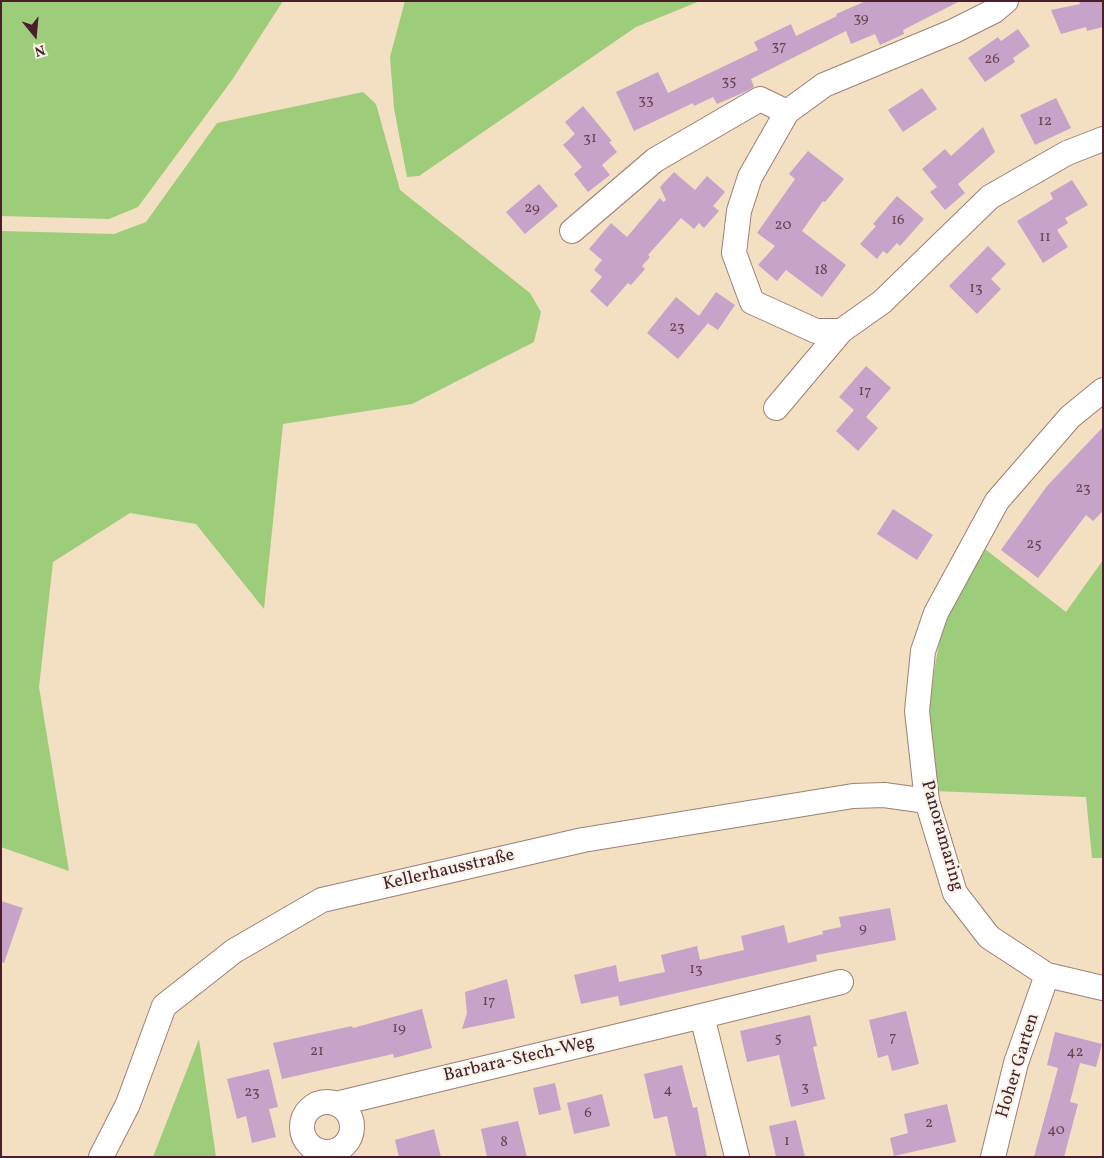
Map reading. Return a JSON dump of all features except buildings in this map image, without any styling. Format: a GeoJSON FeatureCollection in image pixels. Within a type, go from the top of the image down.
{"type":"FeatureCollection","features":[{"type":"Feature","properties":{"kind":"street"},"geometry":{"type":"LineString","coordinates":[[841,331],[816,331],[752,302],[734,253],[739,211],[750,177],[787,112],[824,85],[954,31],[994,11],[1006,1]]}},
{"type":"Feature","properties":{"kind":"street"},"geometry":{"type":"LineString","coordinates":[[572,231],[655,160],[760,98],[787,112]]}},
{"type":"Feature","properties":{"kind":"street"},"geometry":{"type":"LineString","coordinates":[[776,408],[841,331],[882,302],[990,197],[1067,153],[1103,139]]}},
{"type":"Feature","properties":{"kind":"street","name":"Panoramaring"},"geometry":{"type":"LineString","coordinates":[[1103,390],[1070,417],[997,501],[936,613],[923,651],[917,712],[926,801],[955,893],[989,937],[1047,975],[1103,988]]}},
{"type":"Feature","properties":{"kind":"street","name":"Kellerhausstraße"},"geometry":{"type":"LineString","coordinates":[[101,1157],[128,1104],[164,1006],[234,951],[322,900],[602,836],[853,796],[884,795],[926,801]]}},
{"type":"Feature","properties":{"kind":"street","name":"Hoher Garten"},"geometry":{"type":"LineString","coordinates":[[993,1157],[1016,1063],[1047,975]]}},
{"type":"Feature","properties":{"kind":"street","name":"Barbara-Stech-Weg"},"geometry":{"type":"LineString","coordinates":[[336,1104],[841,982]]}},
{"type":"Feature","properties":{"kind":"street"},"geometry":{"type":"LineString","coordinates":[[702,1016],[737,1157]]}},
{"type":"Feature","properties":{"kind":"green space"},"geometry":{"type":"Polygon","coordinates":[[[1,1],[283,1],[232,80],[138,207],[109,219],[1,216],[1,1]]]}},
{"type":"Feature","properties":{"kind":"green space"},"geometry":{"type":"Polygon","coordinates":[[[405,1],[700,1],[636,27],[419,176],[407,177],[394,108],[390,57],[405,1]]]}},
{"type":"Feature","properties":{"kind":"green space"},"geometry":{"type":"Polygon","coordinates":[[[363,92],[376,104],[400,190],[530,293],[541,312],[534,342],[412,404],[283,424],[264,609],[196,524],[130,513],[53,562],[39,687],[69,871],[1,847],[1,231],[114,234],[146,222],[217,123],[363,92]]]}},
{"type":"Feature","properties":{"kind":"green space"},"geometry":{"type":"Polygon","coordinates":[[[981,546],[1066,612],[1103,560],[1103,858],[1092,858],[1086,797],[933,791],[928,718],[935,665],[944,619],[981,546]]]}},
{"type":"Feature","properties":{"kind":"green space"},"geometry":{"type":"Polygon","coordinates":[[[199,1039],[216,1157],[153,1157],[199,1039]]]}}]}
